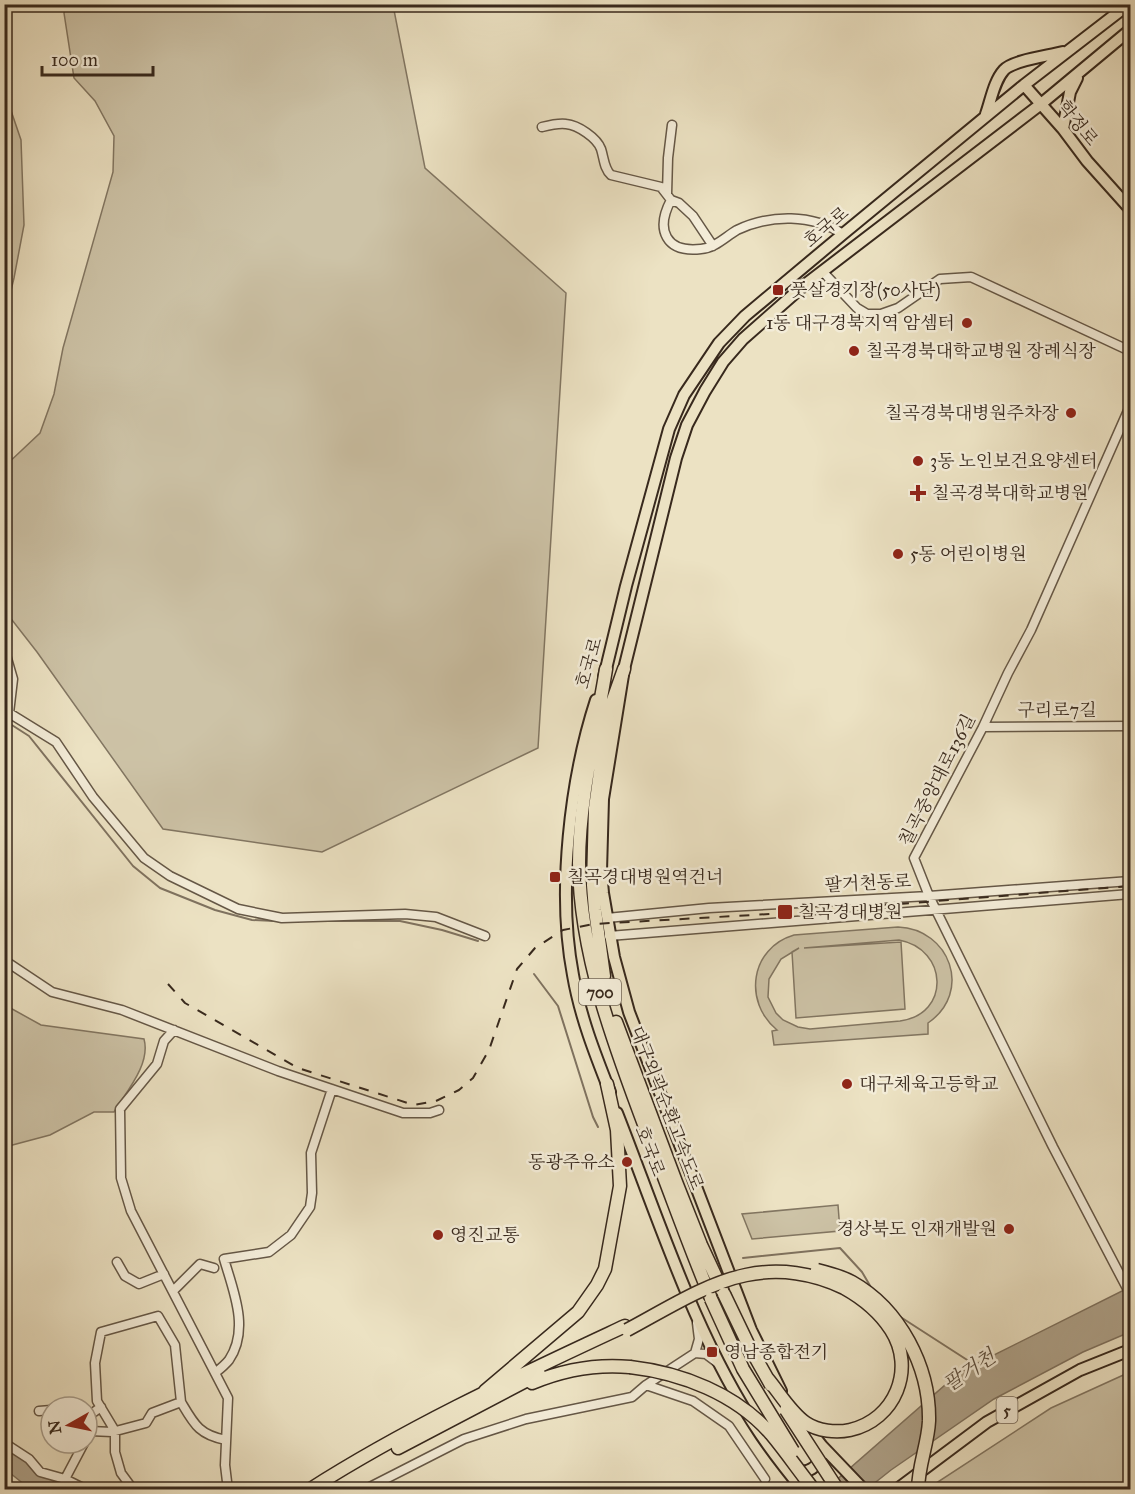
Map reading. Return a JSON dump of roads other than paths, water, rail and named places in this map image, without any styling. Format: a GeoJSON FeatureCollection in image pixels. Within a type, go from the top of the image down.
{"type":"FeatureCollection","features":[{"type":"Feature","properties":{"kind":"highway","name":"대구외곽순환고속도로"},"geometry":{"type":"LineString","coordinates":[[606,669],[582,816],[579,863],[589,942],[604,1010],[617,1053],[711,1299],[755,1391],[783,1437],[820,1490]]}},
{"type":"Feature","properties":{"kind":"highway","name":"대구외곽순환고속도로"},"geometry":{"type":"LineString","coordinates":[[624,669],[608,714],[595,808],[593,885],[602,967],[608,994],[628,1058],[701,1245],[749,1346],[797,1429],[838,1490]]}},
{"type":"Feature","properties":{"kind":"highway"},"geometry":{"type":"LineString","coordinates":[[484,1397],[578,1312],[605,1269],[620,1186],[617,1130],[606,1084]]}},
{"type":"Feature","properties":{"kind":"highway"},"geometry":{"type":"LineString","coordinates":[[626,1328],[692,1290],[742,1271],[762,1267],[810,1268],[852,1282],[871,1296],[898,1324],[923,1373],[929,1401],[929,1425],[918,1490]]}},
{"type":"Feature","properties":{"kind":"highway"},"geometry":{"type":"LineString","coordinates":[[309,1490],[339,1471],[484,1397],[730,1280],[761,1273],[795,1273],[836,1284],[859,1298],[883,1319],[892,1332],[900,1351],[901,1379],[892,1401],[876,1419],[852,1429],[827,1430],[806,1423],[767,1378]]}},
{"type":"Feature","properties":{"kind":"highway"},"geometry":{"type":"LineString","coordinates":[[323,1490],[484,1397],[561,1373],[602,1366],[630,1367],[674,1376],[731,1401],[748,1412],[770,1433],[814,1490]]}},
{"type":"Feature","properties":{"kind":"main road","name":"호국로"},"geometry":{"type":"LineString","coordinates":[[803,1490],[760,1434],[723,1369],[692,1306],[606,1084],[579,1003],[572,973],[566,903],[573,807],[586,732],[606,669],[669,429],[684,394],[719,343],[745,316],[843,234],[1024,85],[1130,4]]}},
{"type":"Feature","properties":{"kind":"main road","name":"호국로"},"geometry":{"type":"LineString","coordinates":[[864,1490],[822,1446],[783,1395],[751,1330],[621,986],[609,936],[601,871],[601,832],[603,799],[624,669],[676,458],[687,426],[723,362],[743,339],[802,288],[1041,104],[1131,30]]}},
{"type":"Feature","properties":{"kind":"main road"},"geometry":{"type":"LineString","coordinates":[[985,117],[997,82],[1005,68],[1023,61],[1068,51]]}},
{"type":"Feature","properties":{"kind":"main road"},"geometry":{"type":"LineString","coordinates":[[1063,129],[1074,81],[1086,67]]}},
{"type":"Feature","properties":{"kind":"main road","name":"학정로"},"geometry":{"type":"LineString","coordinates":[[1024,85],[1063,129],[1087,161],[1131,209]]}},
{"type":"Feature","properties":{"kind":"main road","name":"5"},"geometry":{"type":"LineString","coordinates":[[896,1490],[987,1422],[1080,1370],[1131,1350]]}},
{"type":"Feature","properties":{"kind":"main road"},"geometry":{"type":"LineString","coordinates":[[785,1467],[807,1472],[819,1463],[822,1446]]}},
{"type":"Feature","properties":{"kind":"street"},"geometry":{"type":"LineString","coordinates":[[542,127],[567,124],[597,141],[611,176],[661,187],[669,197],[693,216],[713,246]]}},
{"type":"Feature","properties":{"kind":"street"},"geometry":{"type":"LineString","coordinates":[[672,125],[668,158],[669,197],[663,222],[665,235],[672,245],[683,250],[704,249],[753,224],[794,218],[810,219],[829,225],[843,234]]}},
{"type":"Feature","properties":{"kind":"street","name":"호국로"},"geometry":{"type":"LineString","coordinates":[[823,272],[857,308],[867,314],[881,314],[898,308],[940,279],[972,277],[1131,351]]}},
{"type":"Feature","properties":{"kind":"street","name":"칠곡중앙대로136길"},"geometry":{"type":"LineString","coordinates":[[1131,406],[1033,626],[914,858],[929,896],[1053,1147],[1131,1294]]}},
{"type":"Feature","properties":{"kind":"street"},"geometry":{"type":"LineString","coordinates":[[4,648],[13,679],[9,713],[56,742],[93,797],[144,858],[170,876],[238,909],[282,918],[405,914],[436,917],[486,936]]}},
{"type":"Feature","properties":{"kind":"street","name":"구리로7길"},"geometry":{"type":"LineString","coordinates":[[983,727],[1131,726]]}},
{"type":"Feature","properties":{"kind":"street","name":"팔거천동로"},"geometry":{"type":"LineString","coordinates":[[607,918],[709,908],[929,896],[1131,881]]}},
{"type":"Feature","properties":{"kind":"street","name":"팔거천동로"},"geometry":{"type":"LineString","coordinates":[[609,936],[1131,894]]}},
{"type":"Feature","properties":{"kind":"street"},"geometry":{"type":"LineString","coordinates":[[4,960],[52,992],[122,1010],[278,1071],[403,1113],[430,1113],[438,1110]]}},
{"type":"Feature","properties":{"kind":"street"},"geometry":{"type":"LineString","coordinates":[[174,1030],[164,1041],[157,1064],[120,1109],[121,1178],[131,1211],[228,1398],[225,1465],[228,1490]]}},
{"type":"Feature","properties":{"kind":"street"},"geometry":{"type":"LineString","coordinates":[[215,1373],[229,1360],[237,1340],[239,1317],[224,1259],[269,1252],[291,1235],[310,1207],[311,1153],[332,1089]]}},
{"type":"Feature","properties":{"kind":"street"},"geometry":{"type":"LineString","coordinates":[[117,1262],[125,1276],[140,1284],[164,1274]]}},
{"type":"Feature","properties":{"kind":"street"},"geometry":{"type":"LineString","coordinates":[[173,1291],[200,1264],[214,1268]]}},
{"type":"Feature","properties":{"kind":"street"},"geometry":{"type":"LineString","coordinates":[[692,1306],[699,1328],[695,1353]]}},
{"type":"Feature","properties":{"kind":"street"},"geometry":{"type":"LineString","coordinates":[[132,1488],[121,1473],[115,1452],[115,1431],[97,1401],[95,1363],[101,1332],[158,1316],[175,1346],[181,1402],[192,1421],[209,1437],[226,1440]]}},
{"type":"Feature","properties":{"kind":"street"},"geometry":{"type":"LineString","coordinates":[[364,1490],[464,1439],[526,1419],[632,1397],[646,1385],[695,1353],[706,1354],[723,1369]]}},
{"type":"Feature","properties":{"kind":"street"},"geometry":{"type":"LineString","coordinates":[[646,1385],[693,1401],[729,1426],[765,1479]]}},
{"type":"Feature","properties":{"kind":"street"},"geometry":{"type":"LineString","coordinates":[[99,1431],[115,1431],[146,1423],[152,1413],[181,1402]]}},
{"type":"Feature","properties":{"kind":"street"},"geometry":{"type":"LineString","coordinates":[[4,1441],[30,1459],[40,1472],[65,1479],[87,1490]]}},
{"type":"Feature","properties":{"kind":"street"},"geometry":{"type":"LineString","coordinates":[[65,1479],[78,1455]]}},
{"type":"Feature","properties":{"kind":"water","name":"팔거천"},"geometry":{"type":"Polygon","coordinates":[[[1130,1287],[1130,1332],[1083,1352],[994,1399],[867,1489],[825,1490],[960,1372],[1130,1287]]]}},
{"type":"Feature","properties":{"kind":"water"},"geometry":{"type":"Polygon","coordinates":[[[5,1443],[63,1489],[30,1489],[5,1469],[5,1443]]]}},
{"type":"Feature","properties":{"kind":"waterway"},"geometry":{"type":"LineString","coordinates":[[4,720],[29,736],[133,866],[160,888],[215,910],[252,920],[275,921]]}},
{"type":"Feature","properties":{"kind":"waterway"},"geometry":{"type":"LineString","coordinates":[[317,921],[400,921],[478,941]]}},
{"type":"Feature","properties":{"kind":"waterway"},"geometry":{"type":"LineString","coordinates":[[534,974],[558,1006],[598,1127]]}},
{"type":"Feature","properties":{"kind":"waterway"},"geometry":{"type":"LineString","coordinates":[[743,1258],[840,1248],[862,1272],[872,1289]]}},
{"type":"Feature","properties":{"kind":"waterway","name":"팔거천"},"geometry":{"type":"LineString","coordinates":[[899,1316],[975,1365]]}},
{"type":"Feature","properties":{"kind":"railway"},"geometry":{"type":"LineString","coordinates":[[168,984],[185,1003],[298,1068],[414,1105],[436,1101],[459,1090],[473,1078],[489,1050],[517,969],[535,948],[563,930],[594,924],[770,914],[1130,886]]}},
{"type":"Feature","properties":{"kind":"place","name":"풋살경기장(50사단)"},"geometry":{"type":"Point","coordinates":[778,290]}},
{"type":"Feature","properties":{"kind":"place","name":"1동 대구경북지역 암셈터"},"geometry":{"type":"Point","coordinates":[967,323]}},
{"type":"Feature","properties":{"kind":"place","name":"칠곡경북대학교병원 장례식장"},"geometry":{"type":"Point","coordinates":[854,351]}},
{"type":"Feature","properties":{"kind":"place","name":"칠곡경북대병원주차장"},"geometry":{"type":"Point","coordinates":[1071,413]}},
{"type":"Feature","properties":{"kind":"place","name":"3동 노인보건요양센터"},"geometry":{"type":"Point","coordinates":[918,461]}},
{"type":"Feature","properties":{"kind":"place","name":"칠곡경북대학교병원"},"geometry":{"type":"Point","coordinates":[918,493]}},
{"type":"Feature","properties":{"kind":"place","name":"5동 어린이병원"},"geometry":{"type":"Point","coordinates":[898,554]}},
{"type":"Feature","properties":{"kind":"place","name":"칠곡경대병원역건너"},"geometry":{"type":"Point","coordinates":[555,877]}},
{"type":"Feature","properties":{"kind":"place","name":"칠곡경대병원"},"geometry":{"type":"Point","coordinates":[785,912]}},
{"type":"Feature","properties":{"kind":"place","name":"대구체육고등학교"},"geometry":{"type":"Point","coordinates":[847,1084]}},
{"type":"Feature","properties":{"kind":"place","name":"동광주유소"},"geometry":{"type":"Point","coordinates":[627,1162]}},
{"type":"Feature","properties":{"kind":"place","name":"경상북도 인재개발원"},"geometry":{"type":"Point","coordinates":[1009,1229]}},
{"type":"Feature","properties":{"kind":"place","name":"영진교통"},"geometry":{"type":"Point","coordinates":[438,1235]}},
{"type":"Feature","properties":{"kind":"place","name":"영남종합전기"},"geometry":{"type":"Point","coordinates":[712,1352]}}]}
